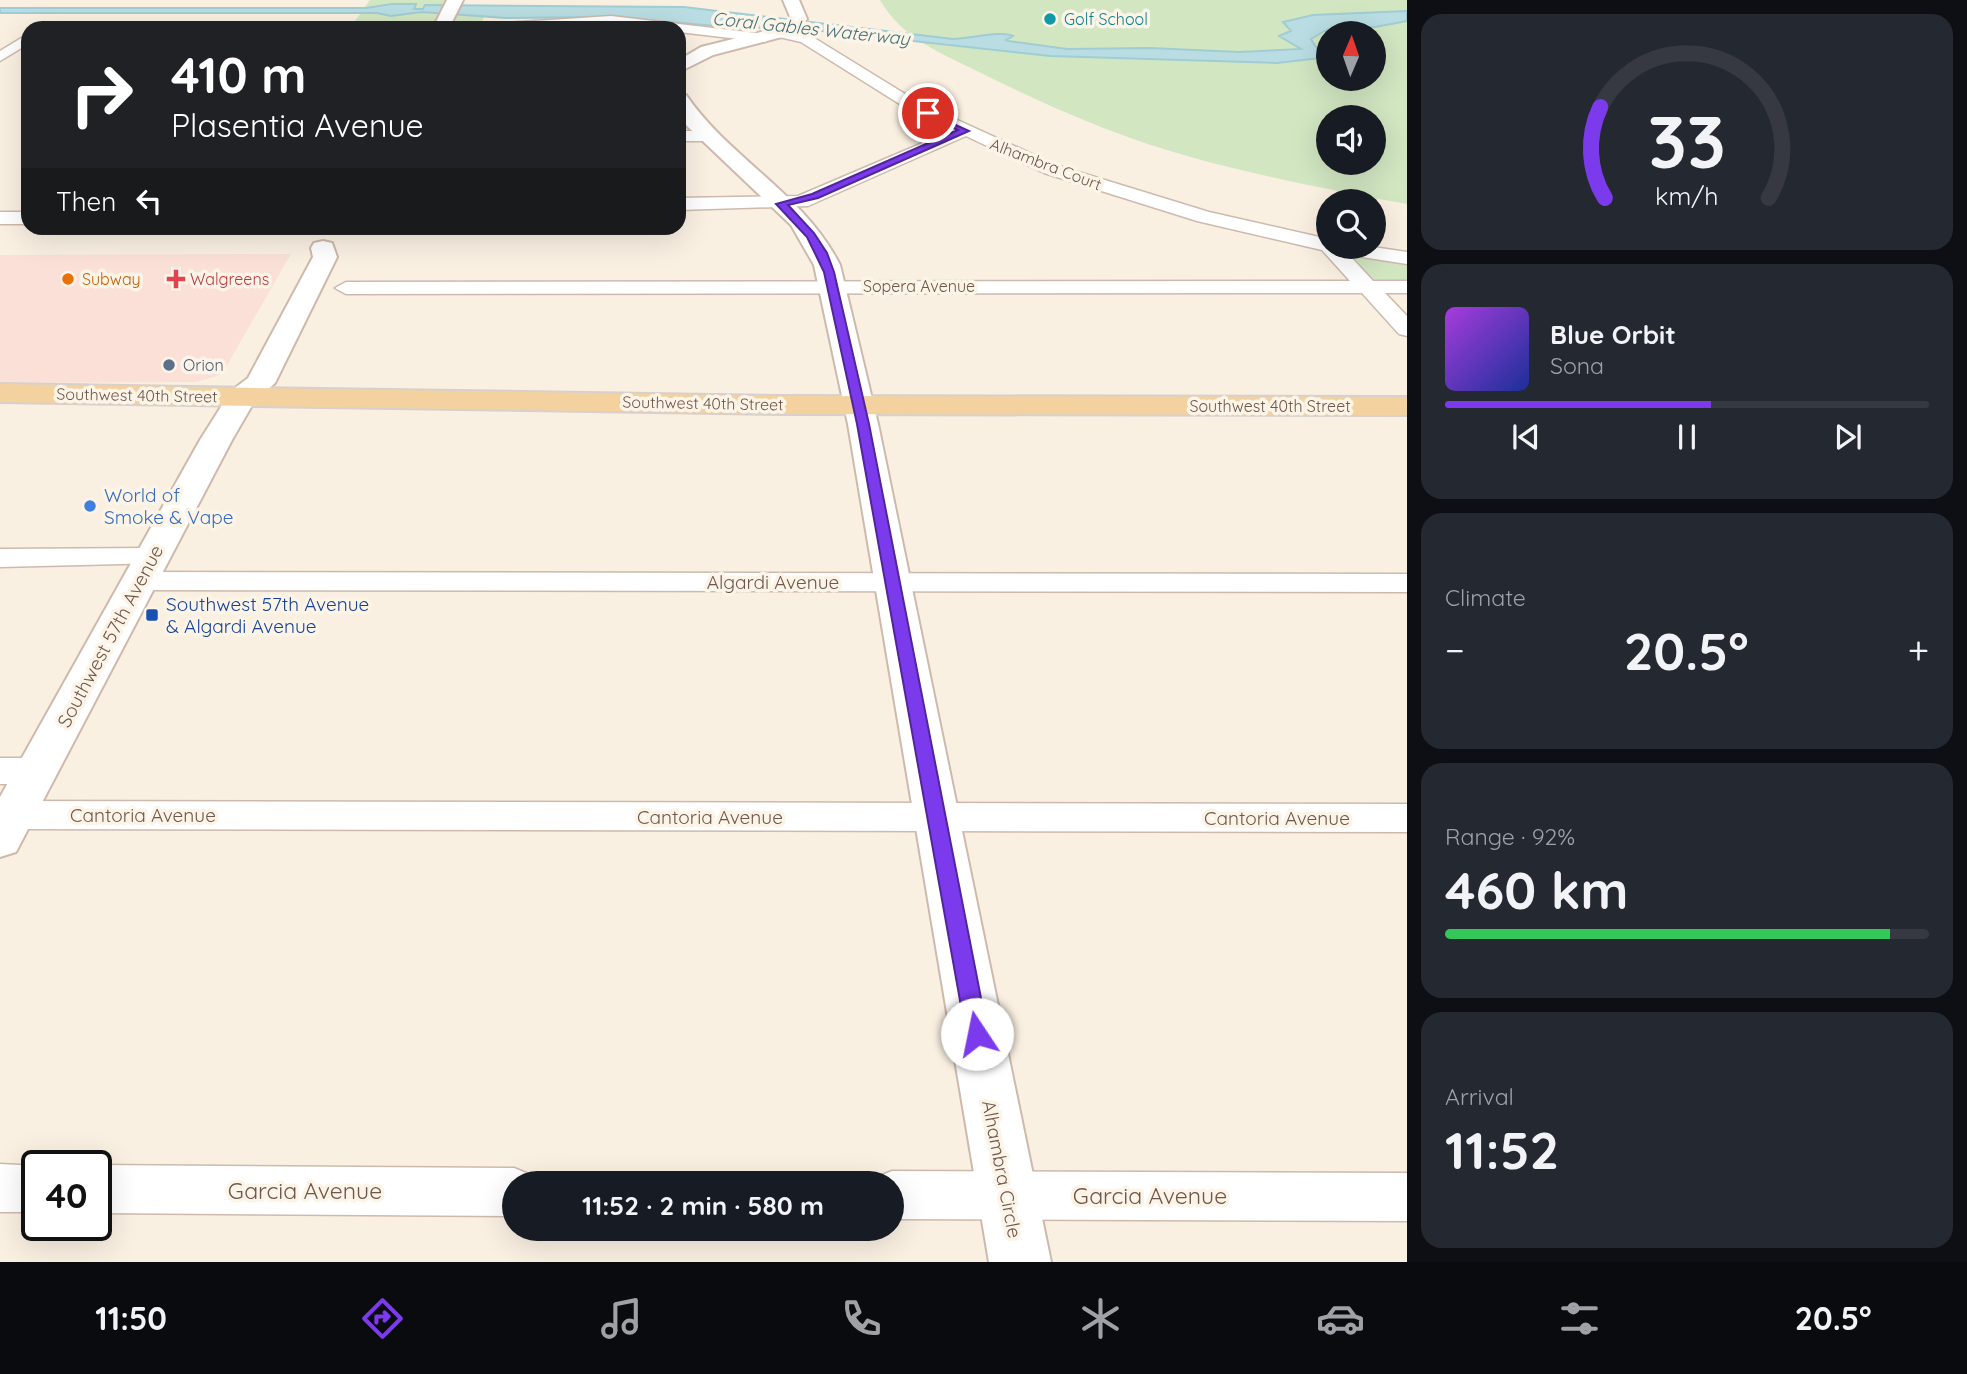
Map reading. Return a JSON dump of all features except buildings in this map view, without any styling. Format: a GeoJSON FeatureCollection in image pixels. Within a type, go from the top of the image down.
{"type":"FeatureCollection","features":[{"type":"Feature","properties":{"kind":"main road","name":"Southwest 40th Street"},"geometry":{"type":"LineString","coordinates":[[0,393],[236,407],[432,423],[1407,406]]}},
{"type":"Feature","properties":{"kind":"main road","name":"Southwest 40th Street"},"geometry":{"type":"LineString","coordinates":[[0,417],[236,407]]}},
{"type":"Feature","properties":{"kind":"main road","name":"Southwest 40th Street"},"geometry":{"type":"LineString","coordinates":[[861,415],[1407,426]]}},
{"type":"Feature","properties":{"kind":"street"},"geometry":{"type":"LineString","coordinates":[[686,63],[707,51],[765,38],[792,28],[791,0]]}},
{"type":"Feature","properties":{"kind":"street"},"geometry":{"type":"LineString","coordinates":[[596,21],[620,21]]}},
{"type":"Feature","properties":{"kind":"street","name":"Alhambra Court"},"geometry":{"type":"LineString","coordinates":[[792,28],[898,97],[1037,164],[1106,188],[1221,221],[1316,243]]}},
{"type":"Feature","properties":{"kind":"street"},"geometry":{"type":"LineString","coordinates":[[686,29],[765,38]]}},
{"type":"Feature","properties":{"kind":"street"},"geometry":{"type":"LineString","coordinates":[[0,36],[21,37]]}},
{"type":"Feature","properties":{"kind":"street"},"geometry":{"type":"LineString","coordinates":[[0,57],[21,42]]}},
{"type":"Feature","properties":{"kind":"street","name":"Alhambra Circle"},"geometry":{"type":"LineString","coordinates":[[686,108],[708,136],[806,230],[822,253],[832,286],[861,415],[1020,1262]]}},
{"type":"Feature","properties":{"kind":"street"},"geometry":{"type":"LineString","coordinates":[[686,204],[781,204],[815,196],[965,131]]}},
{"type":"Feature","properties":{"kind":"street"},"geometry":{"type":"LineString","coordinates":[[686,136],[708,136]]}},
{"type":"Feature","properties":{"kind":"street"},"geometry":{"type":"LineString","coordinates":[[0,218],[21,218]]}},
{"type":"Feature","properties":{"kind":"street","name":"Southwest 57th Avenue"},"geometry":{"type":"LineString","coordinates":[[7,827],[19,771],[146,569],[236,407],[239,380],[325,257],[329,238]]}},
{"type":"Feature","properties":{"kind":"street"},"geometry":{"type":"LineString","coordinates":[[1386,255],[1407,258]]}},
{"type":"Feature","properties":{"kind":"street"},"geometry":{"type":"LineString","coordinates":[[1341,259],[1407,329]]}},
{"type":"Feature","properties":{"kind":"street","name":"Sopera Avenue"},"geometry":{"type":"LineString","coordinates":[[346,288],[1407,287]]}},
{"type":"Feature","properties":{"kind":"street","name":"Algardi Avenue"},"geometry":{"type":"LineString","coordinates":[[0,558],[146,569],[892,582],[1407,583]]}},
{"type":"Feature","properties":{"kind":"street","name":"Cantoria Avenue"},"geometry":{"type":"LineString","coordinates":[[7,827],[936,817],[1407,818]]}},
{"type":"Feature","properties":{"kind":"street"},"geometry":{"type":"LineString","coordinates":[[0,1188],[21,1188]]}},
{"type":"Feature","properties":{"kind":"street","name":"Garcia Avenue"},"geometry":{"type":"LineString","coordinates":[[112,1189],[502,1192]]}},
{"type":"Feature","properties":{"kind":"street","name":"Garcia Avenue"},"geometry":{"type":"LineString","coordinates":[[904,1195],[1407,1197]]}},
{"type":"Feature","properties":{"kind":"shaded area"},"geometry":{"type":"Polygon","coordinates":[[[291,254],[223,372],[217,376],[196,382],[0,383],[0,255],[291,254]]]}},
{"type":"Feature","properties":{"kind":"green space"},"geometry":{"type":"Polygon","coordinates":[[[370,0],[445,0],[442,6],[489,6],[482,21],[355,21],[370,0]]]}},
{"type":"Feature","properties":{"kind":"green space"},"geometry":{"type":"Polygon","coordinates":[[[880,0],[1407,0],[1407,204],[1386,200],[1386,189],[1331,189],[1300,183],[1220,165],[1112,131],[1033,98],[938,52],[900,25],[880,0]]]}},
{"type":"Feature","properties":{"kind":"green space"},"geometry":{"type":"Polygon","coordinates":[[[1349,259],[1386,259],[1407,262],[1407,282],[1368,280],[1349,259]]]}},
{"type":"Feature","properties":{"kind":"water","name":"Coral Gables Waterway"},"geometry":{"type":"Polygon","coordinates":[[[392,4],[416,4],[414,9],[423,9],[425,5],[684,7],[953,39],[1008,34],[1013,36],[1006,40],[1008,41],[1067,49],[1150,48],[1239,52],[1301,49],[1279,36],[1291,31],[1283,22],[1313,15],[1407,11],[1407,21],[1386,25],[1386,21],[1316,21],[1316,36],[1311,39],[1316,47],[1316,58],[1277,63],[1050,56],[785,27],[740,28],[686,23],[686,21],[611,17],[505,18],[422,12],[391,16],[377,13],[0,13],[0,8],[366,8],[392,4]]]}},
{"type":"Feature","properties":{"kind":"place","name":"Golf School"},"geometry":{"type":"Point","coordinates":[1050,19]}},
{"type":"Feature","properties":{"kind":"place","name":"Subway"},"geometry":{"type":"Point","coordinates":[68,279]}},
{"type":"Feature","properties":{"kind":"place","name":"Walgreens"},"geometry":{"type":"Point","coordinates":[176,279]}},
{"type":"Feature","properties":{"kind":"place","name":"Orion"},"geometry":{"type":"Point","coordinates":[169,365]}},
{"type":"Feature","properties":{"kind":"place","name":"World of Smoke & Vape"},"geometry":{"type":"Point","coordinates":[90,506]}},
{"type":"Feature","properties":{"kind":"place","name":"Southwest 57th Avenue & Algardi Avenue"},"geometry":{"type":"Point","coordinates":[152,615]}},
{"type":"Feature","properties":{"kind":"route"},"geometry":{"type":"LineString","coordinates":[[928,113],[965,131],[801,202],[781,204],[811,235],[829,272],[863,424],[977,1034]]}}]}
